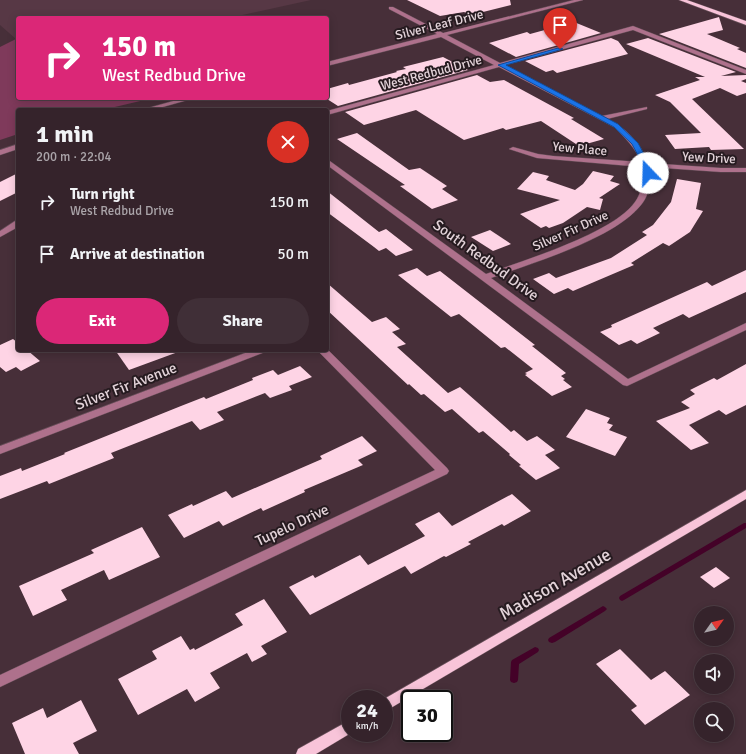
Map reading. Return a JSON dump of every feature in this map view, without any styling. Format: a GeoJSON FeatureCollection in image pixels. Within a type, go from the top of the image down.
{"type":"FeatureCollection","features":[{"type":"Feature","properties":{"kind":"main road"},"geometry":{"type":"LineString","coordinates":[[682,0],[746,23]]}},
{"type":"Feature","properties":{"kind":"main road","name":"Madison Avenue"},"geometry":{"type":"LineString","coordinates":[[393,701],[746,494]]}},
{"type":"Feature","properties":{"kind":"main road"},"geometry":{"type":"LineString","coordinates":[[303,754],[341,731]]}},
{"type":"Feature","properties":{"kind":"street"},"geometry":{"type":"LineString","coordinates":[[559,0],[567,3]]}},
{"type":"Feature","properties":{"kind":"street","name":"Silver Leaf Drive"},"geometry":{"type":"LineString","coordinates":[[329,64],[580,0]]}},
{"type":"Feature","properties":{"kind":"street","name":"Silver Fir Drive"},"geometry":{"type":"LineString","coordinates":[[391,8],[616,126],[634,143],[646,165],[648,173],[641,199],[638,205],[626,216],[588,238],[486,277]]}},
{"type":"Feature","properties":{"kind":"street","name":"West Redbud Drive"},"geometry":{"type":"LineString","coordinates":[[329,112],[633,28],[746,72]]}},
{"type":"Feature","properties":{"kind":"street"},"geometry":{"type":"LineString","coordinates":[[152,108],[184,100]]}},
{"type":"Feature","properties":{"kind":"street"},"geometry":{"type":"LineString","coordinates":[[602,118],[645,108]]}},
{"type":"Feature","properties":{"kind":"street"},"geometry":{"type":"LineString","coordinates":[[0,153],[16,147]]}},
{"type":"Feature","properties":{"kind":"street","name":"Yew Place"},"geometry":{"type":"LineString","coordinates":[[513,149],[537,156],[553,158],[646,165]]}},
{"type":"Feature","properties":{"kind":"street","name":"South Redbud Drive"},"geometry":{"type":"LineString","coordinates":[[329,162],[628,383],[746,326]]}},
{"type":"Feature","properties":{"kind":"street","name":"Yew Drive"},"geometry":{"type":"LineString","coordinates":[[646,165],[721,170],[746,170]]}},
{"type":"Feature","properties":{"kind":"street"},"geometry":{"type":"LineString","coordinates":[[0,235],[16,224]]}},
{"type":"Feature","properties":{"kind":"street","name":"Silver Fir Avenue"},"geometry":{"type":"LineString","coordinates":[[0,450],[257,352]]}},
{"type":"Feature","properties":{"kind":"street","name":"Tupelo Drive"},"geometry":{"type":"LineString","coordinates":[[0,681],[443,471],[324,352]]}},
{"type":"Feature","properties":{"kind":"shaded area"},"geometry":{"type":"Polygon","coordinates":[[[0,0],[311,0],[238,16],[16,16],[16,39],[0,25],[0,0]]]}},
{"type":"Feature","properties":{"kind":"shaded area"},"geometry":{"type":"Polygon","coordinates":[[[16,39],[16,100],[144,100],[110,108],[16,108],[16,135],[0,140],[0,47],[16,39]]]}},
{"type":"Feature","properties":{"kind":"building"},"geometry":{"type":"Polygon","coordinates":[[[407,0],[510,0],[511,5],[471,15],[464,12],[440,16],[407,0]]]}},
{"type":"Feature","properties":{"kind":"building"},"geometry":{"type":"Polygon","coordinates":[[[719,17],[723,30],[707,34],[740,48],[737,49],[746,53],[746,68],[659,34],[719,17]]]}},
{"type":"Feature","properties":{"kind":"building"},"geometry":{"type":"Polygon","coordinates":[[[574,22],[601,33],[516,57],[489,43],[527,32],[530,34],[574,22]]]}},
{"type":"Feature","properties":{"kind":"building"},"geometry":{"type":"Polygon","coordinates":[[[611,38],[618,41],[628,54],[557,73],[553,70],[546,72],[525,61],[611,38]]]}},
{"type":"Feature","properties":{"kind":"building"},"geometry":{"type":"Polygon","coordinates":[[[648,38],[736,72],[721,76],[746,75],[746,79],[741,81],[746,83],[746,93],[737,96],[720,88],[692,99],[744,149],[711,150],[709,147],[675,149],[665,135],[701,133],[670,102],[655,95],[700,80],[695,77],[705,77],[626,44],[648,38]]]}},
{"type":"Feature","properties":{"kind":"building"},"geometry":{"type":"Polygon","coordinates":[[[443,57],[468,70],[338,106],[329,100],[329,88],[348,83],[349,85],[406,69],[403,67],[443,57]]]}},
{"type":"Feature","properties":{"kind":"building"},"geometry":{"type":"Polygon","coordinates":[[[477,75],[490,82],[504,80],[574,118],[571,119],[604,139],[579,146],[541,121],[506,130],[503,128],[464,140],[416,110],[364,125],[345,112],[477,75]]]}},
{"type":"Feature","properties":{"kind":"building"},"geometry":{"type":"Polygon","coordinates":[[[357,133],[409,170],[420,168],[447,186],[442,189],[458,200],[432,209],[400,186],[405,185],[337,139],[357,133]]]}},
{"type":"Feature","properties":{"kind":"building"},"geometry":{"type":"Polygon","coordinates":[[[593,171],[614,176],[610,181],[620,184],[599,198],[603,199],[600,210],[587,207],[563,223],[549,228],[546,226],[541,228],[520,214],[560,200],[517,189],[533,172],[549,176],[546,180],[575,190],[583,184],[593,171]]]}},
{"type":"Feature","properties":{"kind":"building"},"geometry":{"type":"Polygon","coordinates":[[[16,174],[16,193],[0,201],[0,182],[16,174]]]}},
{"type":"Feature","properties":{"kind":"building"},"geometry":{"type":"Polygon","coordinates":[[[677,179],[701,183],[696,209],[703,211],[690,232],[669,246],[663,243],[631,263],[634,265],[573,291],[568,288],[554,294],[533,279],[549,273],[556,278],[611,258],[647,235],[642,232],[653,225],[671,202],[677,179]]]}},
{"type":"Feature","properties":{"kind":"building"},"geometry":{"type":"Polygon","coordinates":[[[329,193],[379,232],[386,229],[413,250],[396,256],[386,248],[379,251],[329,214],[329,193]]]}},
{"type":"Feature","properties":{"kind":"building"},"geometry":{"type":"Polygon","coordinates":[[[490,230],[511,244],[493,251],[471,237],[490,230]]]}},
{"type":"Feature","properties":{"kind":"building"},"geometry":{"type":"Polygon","coordinates":[[[417,268],[427,276],[440,271],[535,345],[532,346],[566,373],[561,376],[565,379],[563,380],[572,387],[552,396],[525,375],[527,374],[525,373],[533,369],[505,347],[501,348],[459,314],[451,317],[398,275],[417,268]]]}},
{"type":"Feature","properties":{"kind":"building"},"geometry":{"type":"Polygon","coordinates":[[[746,270],[746,292],[689,318],[683,314],[653,328],[660,333],[637,344],[631,340],[619,345],[600,332],[612,327],[611,325],[707,282],[712,286],[746,270]]]}},
{"type":"Feature","properties":{"kind":"building"},"geometry":{"type":"Polygon","coordinates":[[[329,285],[372,322],[386,317],[400,329],[392,332],[406,344],[397,347],[448,393],[460,387],[511,432],[514,430],[527,441],[537,436],[555,450],[545,455],[560,468],[536,480],[519,466],[521,465],[509,455],[510,454],[483,431],[479,433],[452,409],[445,412],[424,394],[421,395],[409,384],[408,385],[329,312],[329,285]]]}},
{"type":"Feature","properties":{"kind":"building"},"geometry":{"type":"Polygon","coordinates":[[[13,339],[16,341],[16,352],[29,352],[40,361],[21,371],[16,367],[6,372],[0,367],[0,345],[13,339]]]}},
{"type":"Feature","properties":{"kind":"building"},"geometry":{"type":"Polygon","coordinates":[[[116,352],[178,352],[129,370],[116,352]]]}},
{"type":"Feature","properties":{"kind":"building"},"geometry":{"type":"Polygon","coordinates":[[[746,364],[746,405],[726,415],[719,410],[689,425],[709,443],[691,450],[656,421],[690,408],[681,402],[695,394],[690,390],[714,378],[717,380],[746,364]]]}},
{"type":"Feature","properties":{"kind":"building"},"geometry":{"type":"Polygon","coordinates":[[[300,366],[312,377],[289,386],[292,390],[270,398],[265,393],[217,412],[224,420],[200,430],[192,421],[111,453],[114,458],[49,484],[47,481],[0,499],[0,476],[21,468],[22,471],[204,397],[206,399],[253,380],[252,378],[273,370],[278,375],[300,366]]]}},
{"type":"Feature","properties":{"kind":"building"},"geometry":{"type":"Polygon","coordinates":[[[586,409],[610,418],[607,423],[613,425],[609,430],[627,437],[615,456],[566,437],[586,409]]]}},
{"type":"Feature","properties":{"kind":"building"},"geometry":{"type":"Polygon","coordinates":[[[362,436],[377,451],[358,460],[363,465],[304,490],[305,492],[263,511],[261,508],[223,526],[219,521],[184,538],[168,515],[192,504],[193,506],[226,491],[232,498],[322,459],[320,456],[362,436]]]}},
{"type":"Feature","properties":{"kind":"building"},"geometry":{"type":"Polygon","coordinates":[[[512,494],[531,511],[504,526],[502,524],[468,542],[471,544],[446,557],[444,556],[411,574],[405,566],[310,615],[289,587],[313,575],[315,578],[360,555],[368,565],[425,536],[415,524],[439,512],[452,526],[512,494]]]}},
{"type":"Feature","properties":{"kind":"building"},"geometry":{"type":"Polygon","coordinates":[[[142,527],[160,557],[109,580],[104,570],[61,590],[67,600],[33,616],[19,586],[94,553],[91,550],[142,527]]]}},
{"type":"Feature","properties":{"kind":"building"},"geometry":{"type":"Polygon","coordinates":[[[716,567],[730,578],[714,588],[700,577],[716,567]]]}},
{"type":"Feature","properties":{"kind":"building"},"geometry":{"type":"Polygon","coordinates":[[[264,599],[287,632],[261,646],[267,654],[252,662],[247,653],[210,673],[220,688],[195,702],[187,689],[138,715],[118,679],[157,659],[152,651],[181,636],[190,650],[194,648],[195,650],[243,625],[235,614],[264,599]]]}},
{"type":"Feature","properties":{"kind":"building"},"geometry":{"type":"Polygon","coordinates":[[[620,649],[651,680],[665,671],[690,695],[645,725],[631,710],[637,706],[596,664],[620,649]]]}},
{"type":"Feature","properties":{"kind":"building"},"geometry":{"type":"Polygon","coordinates":[[[81,700],[97,731],[73,743],[79,754],[25,754],[12,723],[43,708],[47,718],[81,700]]]}},
{"type":"Feature","properties":{"kind":"waterway"},"geometry":{"type":"LineString","coordinates":[[622,598],[746,525]]}},
{"type":"Feature","properties":{"kind":"waterway"},"geometry":{"type":"LineString","coordinates":[[552,640],[603,609]]}},
{"type":"Feature","properties":{"kind":"waterway"},"geometry":{"type":"LineString","coordinates":[[514,680],[515,662],[535,650]]}},
{"type":"Feature","properties":{"kind":"route"},"geometry":{"type":"LineString","coordinates":[[560,49],[501,65],[616,126],[634,143],[646,165],[648,173]]}}]}
